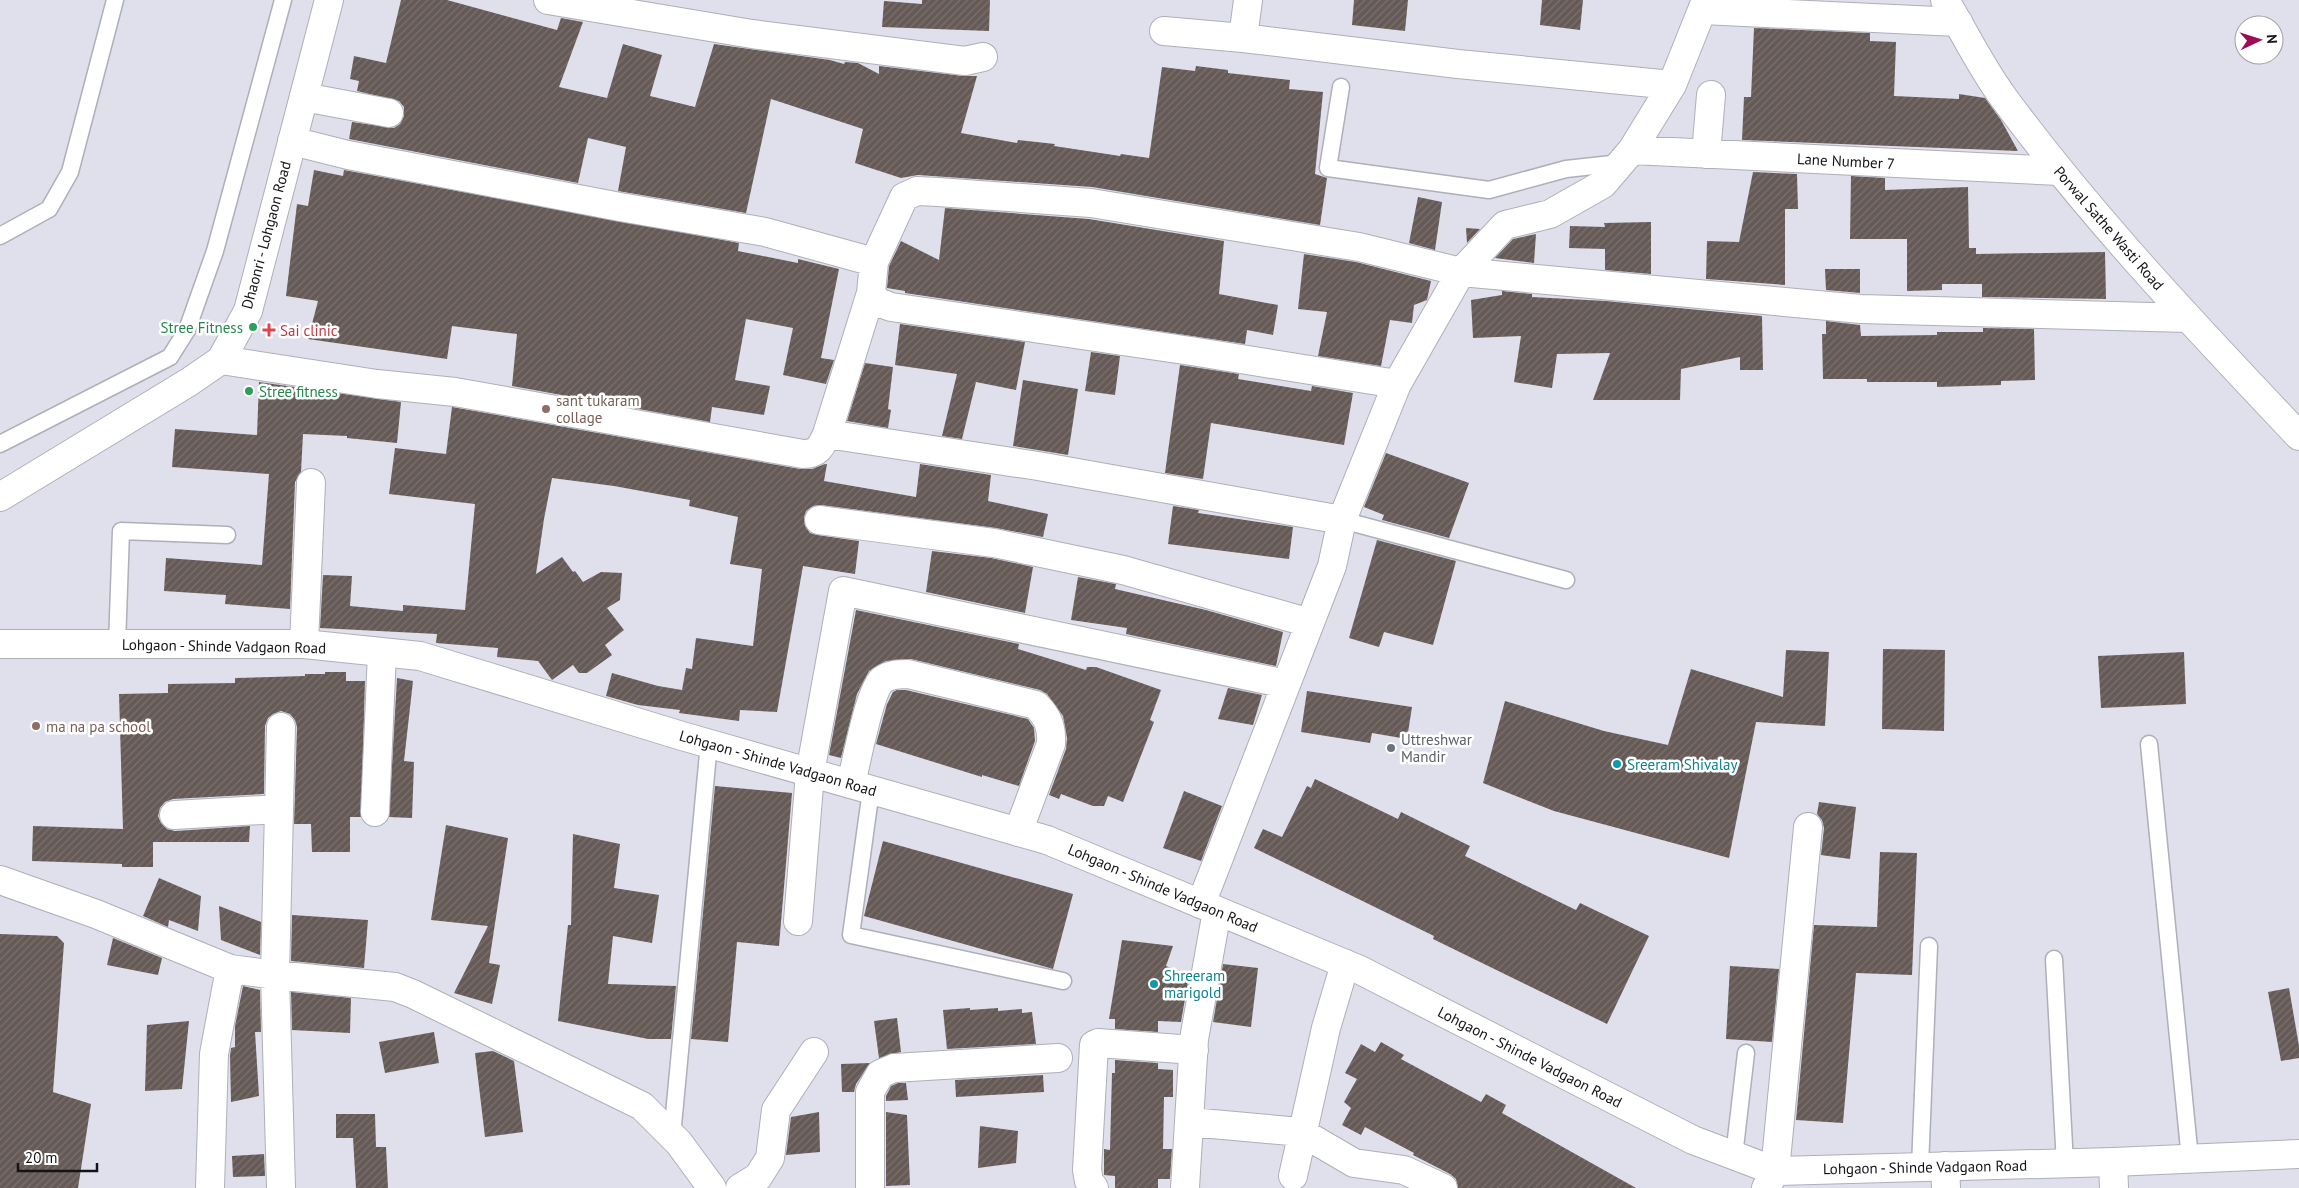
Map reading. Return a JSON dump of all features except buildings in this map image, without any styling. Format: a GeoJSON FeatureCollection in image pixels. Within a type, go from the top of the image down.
{"type":"FeatureCollection","features":[{"type":"Feature","properties":{"kind":"street","name":"Dhaonri - Lohgaon Road"},"geometry":{"type":"LineString","coordinates":[[0,497],[189,382],[221,360],[248,311],[329,0]]}},
{"type":"Feature","properties":{"kind":"street"},"geometry":{"type":"LineString","coordinates":[[548,0],[752,34],[965,61],[983,57]]}},
{"type":"Feature","properties":{"kind":"street"},"geometry":{"type":"LineString","coordinates":[[1244,38],[1248,0]]}},
{"type":"Feature","properties":{"kind":"street"},"geometry":{"type":"LineString","coordinates":[[1185,1188],[1194,1050],[1209,907],[1286,684],[1332,566],[1342,520],[1397,384],[1461,272],[1505,225],[1550,214],[1603,184],[1626,156],[1672,85],[1704,5],[1951,11]]}},
{"type":"Feature","properties":{"kind":"street","name":"Porwal Sathe Wasti Road"},"geometry":{"type":"LineString","coordinates":[[1951,11],[2002,95],[2060,172],[2187,318],[2299,436]]}},
{"type":"Feature","properties":{"kind":"street"},"geometry":{"type":"LineString","coordinates":[[1164,31],[1244,38],[1458,64],[1672,85]]}},
{"type":"Feature","properties":{"kind":"street"},"geometry":{"type":"LineString","coordinates":[[1706,154],[1711,95]]}},
{"type":"Feature","properties":{"kind":"street"},"geometry":{"type":"LineString","coordinates":[[304,97],[389,113]]}},
{"type":"Feature","properties":{"kind":"street"},"geometry":{"type":"LineString","coordinates":[[292,141],[348,155],[620,207],[765,232],[874,262]]}},
{"type":"Feature","properties":{"kind":"street","name":"Lane Number 7"},"geometry":{"type":"LineString","coordinates":[[1626,156],[1706,154],[2060,172]]}},
{"type":"Feature","properties":{"kind":"street"},"geometry":{"type":"LineString","coordinates":[[221,360],[377,384],[455,392],[803,454],[812,454],[820,449],[827,434],[871,293],[874,262],[904,196],[918,192],[1091,204],[1359,247],[1461,272],[1861,308],[2187,318]]}},
{"type":"Feature","properties":{"kind":"street"},"geometry":{"type":"LineString","coordinates":[[871,293],[878,302],[891,307],[1191,351],[1397,384]]}},
{"type":"Feature","properties":{"kind":"street"},"geometry":{"type":"LineString","coordinates":[[827,434],[1038,466],[1342,520]]}},
{"type":"Feature","properties":{"kind":"street"},"geometry":{"type":"LineString","coordinates":[[304,644],[311,483]]}},
{"type":"Feature","properties":{"kind":"street"},"geometry":{"type":"LineString","coordinates":[[819,520],[994,543],[1123,570],[1310,623]]}},
{"type":"Feature","properties":{"kind":"street"},"geometry":{"type":"LineString","coordinates":[[798,921],[810,772],[843,590],[1286,684]]}},
{"type":"Feature","properties":{"kind":"street","name":"Lohgaon - Shinde Vadgaon Road"},"geometry":{"type":"LineString","coordinates":[[0,644],[304,644],[420,656],[709,743],[1047,840],[1345,964],[1693,1140],[1734,1156],[1771,1179],[1937,1174],[2064,1164],[2114,1175],[2190,1159],[2299,1154]]}},
{"type":"Feature","properties":{"kind":"street"},"geometry":{"type":"LineString","coordinates":[[375,812],[382,653]]}},
{"type":"Feature","properties":{"kind":"street"},"geometry":{"type":"LineString","coordinates":[[861,787],[874,694],[882,681],[895,674],[908,674],[1036,705],[1048,716],[1052,732],[1051,744],[1018,832]]}},
{"type":"Feature","properties":{"kind":"street"},"geometry":{"type":"LineString","coordinates":[[281,727],[275,976],[281,1188]]}},
{"type":"Feature","properties":{"kind":"street"},"geometry":{"type":"LineString","coordinates":[[174,815],[279,809]]}},
{"type":"Feature","properties":{"kind":"street"},"geometry":{"type":"LineString","coordinates":[[1771,1179],[1808,827]]}},
{"type":"Feature","properties":{"kind":"street"},"geometry":{"type":"LineString","coordinates":[[0,880],[105,918],[230,969],[275,976],[395,987],[404,990],[642,1106],[672,1136],[711,1188]]}},
{"type":"Feature","properties":{"kind":"street"},"geometry":{"type":"LineString","coordinates":[[1292,1176],[1326,1028],[1345,964]]}},
{"type":"Feature","properties":{"kind":"street"},"geometry":{"type":"LineString","coordinates":[[210,1188],[214,1054],[230,969]]}},
{"type":"Feature","properties":{"kind":"street"},"geometry":{"type":"LineString","coordinates":[[1094,1188],[1089,1181],[1087,1170],[1094,1045],[1098,1043],[1194,1050]]}},
{"type":"Feature","properties":{"kind":"street"},"geometry":{"type":"LineString","coordinates":[[740,1188],[758,1177],[770,1158],[776,1110],[814,1052]]}},
{"type":"Feature","properties":{"kind":"street"},"geometry":{"type":"LineString","coordinates":[[870,1188],[870,1092],[880,1074],[894,1068],[1058,1058]]}},
{"type":"Feature","properties":{"kind":"street"},"geometry":{"type":"LineString","coordinates":[[1190,1122],[1301,1132],[1354,1163],[1404,1170],[1443,1188]]}},
{"type":"Feature","properties":{"kind":"lane"},"geometry":{"type":"LineString","coordinates":[[0,236],[49,209],[70,172],[115,0]]}},
{"type":"Feature","properties":{"kind":"lane"},"geometry":{"type":"LineString","coordinates":[[0,444],[170,357],[186,330],[216,251],[284,0]]}},
{"type":"Feature","properties":{"kind":"lane"},"geometry":{"type":"LineString","coordinates":[[1341,87],[1328,168],[1489,190],[1566,169],[1626,156]]}},
{"type":"Feature","properties":{"kind":"lane"},"geometry":{"type":"LineString","coordinates":[[1342,520],[1566,580]]}},
{"type":"Feature","properties":{"kind":"lane"},"geometry":{"type":"LineString","coordinates":[[117,645],[121,531],[227,535]]}},
{"type":"Feature","properties":{"kind":"lane"},"geometry":{"type":"LineString","coordinates":[[672,1136],[709,743]]}},
{"type":"Feature","properties":{"kind":"lane"},"geometry":{"type":"LineString","coordinates":[[2149,744],[2190,1159]]}},
{"type":"Feature","properties":{"kind":"lane"},"geometry":{"type":"LineString","coordinates":[[861,787],[851,935],[1063,981]]}},
{"type":"Feature","properties":{"kind":"lane"},"geometry":{"type":"LineString","coordinates":[[1928,946],[1937,1174]]}},
{"type":"Feature","properties":{"kind":"lane"},"geometry":{"type":"LineString","coordinates":[[2054,959],[2064,1164]]}},
{"type":"Feature","properties":{"kind":"lane"},"geometry":{"type":"LineString","coordinates":[[1734,1156],[1746,1053]]}},
{"type":"Feature","properties":{"kind":"place","name":"Stree Fitness"},"geometry":{"type":"Point","coordinates":[253,327]}},
{"type":"Feature","properties":{"kind":"place","name":"Sai clinic"},"geometry":{"type":"Point","coordinates":[269,330]}},
{"type":"Feature","properties":{"kind":"place","name":"Stree fitness"},"geometry":{"type":"Point","coordinates":[249,391]}},
{"type":"Feature","properties":{"kind":"place","name":"sant tukaram collage"},"geometry":{"type":"Point","coordinates":[546,409]}},
{"type":"Feature","properties":{"kind":"place","name":"ma na pa school"},"geometry":{"type":"Point","coordinates":[36,726]}},
{"type":"Feature","properties":{"kind":"place","name":"Uttreshwar Mandir"},"geometry":{"type":"Point","coordinates":[1391,748]}},
{"type":"Feature","properties":{"kind":"place","name":"Sreeram Shivalay"},"geometry":{"type":"Point","coordinates":[1617,764]}},
{"type":"Feature","properties":{"kind":"place","name":"Shreeram marigold"},"geometry":{"type":"Point","coordinates":[1154,984]}}]}
